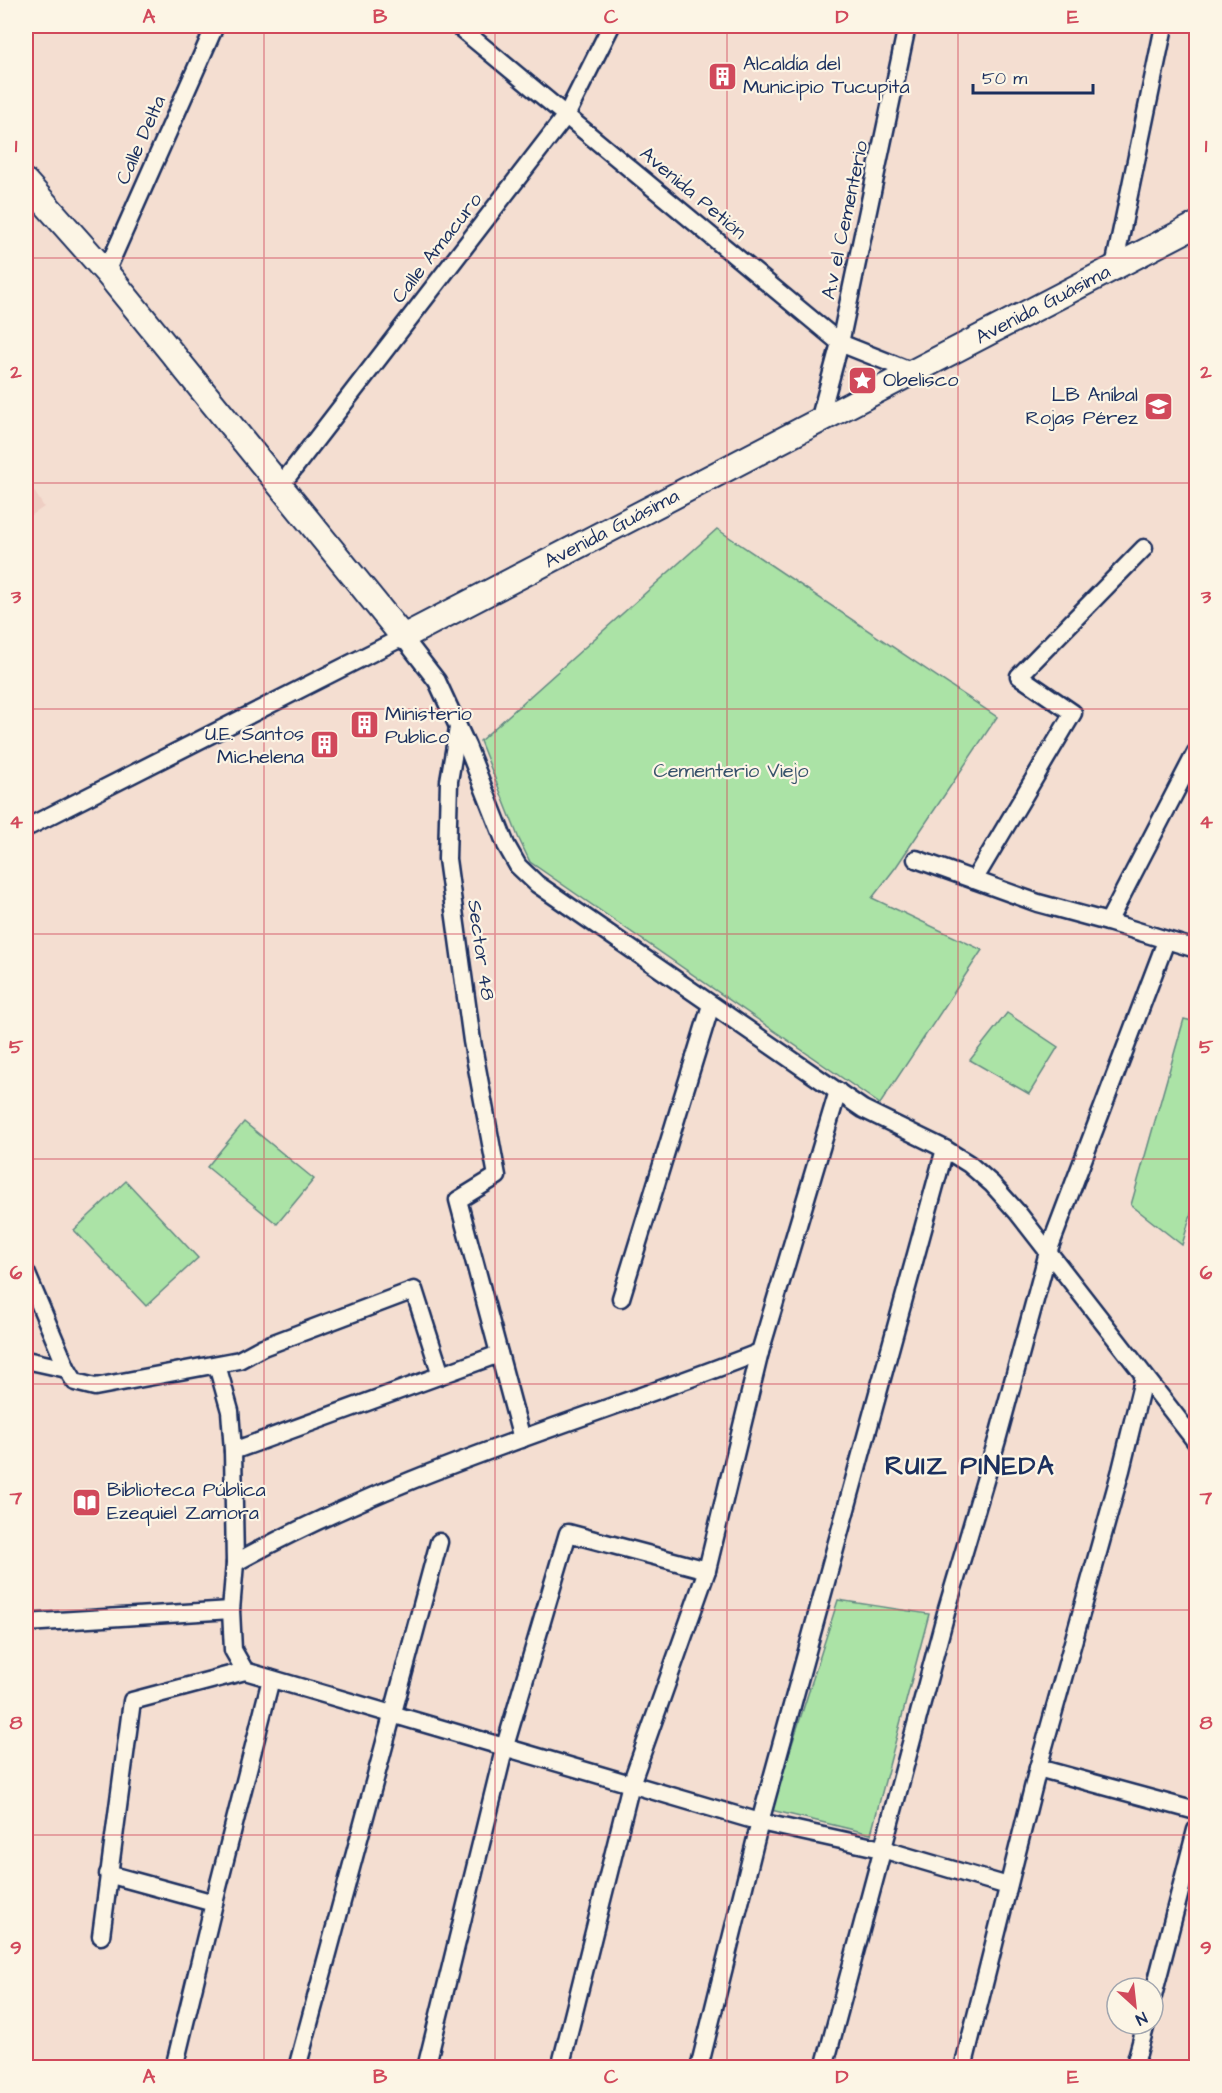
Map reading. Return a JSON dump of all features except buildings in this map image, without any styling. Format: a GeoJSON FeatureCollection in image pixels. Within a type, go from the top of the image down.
{"type":"FeatureCollection","features":[{"type":"Feature","properties":{"kind":"main road"},"geometry":{"type":"LineString","coordinates":[[26,182],[106,272],[403,637]]}},
{"type":"Feature","properties":{"kind":"main road","name":"Avenida Guásima"},"geometry":{"type":"LineString","coordinates":[[403,637],[1197,225]]}},
{"type":"Feature","properties":{"kind":"street","name":"Calle Delta"},"geometry":{"type":"LineString","coordinates":[[106,272],[215,26]]}},
{"type":"Feature","properties":{"kind":"street","name":"Avenida Petión"},"geometry":{"type":"LineString","coordinates":[[458,26],[567,114],[840,343],[914,372]]}},
{"type":"Feature","properties":{"kind":"street","name":"Calle Amacuro"},"geometry":{"type":"LineString","coordinates":[[281,485],[567,114],[611,26]]}},
{"type":"Feature","properties":{"kind":"street","name":"A.v el Cementerio"},"geometry":{"type":"LineString","coordinates":[[819,422],[840,343],[907,26]]}},
{"type":"Feature","properties":{"kind":"street"},"geometry":{"type":"LineString","coordinates":[[1114,267],[1164,26]]}},
{"type":"Feature","properties":{"kind":"street"},"geometry":{"type":"LineString","coordinates":[[974,880],[1073,713],[1019,676],[1144,548]]}},
{"type":"Feature","properties":{"kind":"street"},"geometry":{"type":"LineString","coordinates":[[403,637],[437,681],[506,845],[518,866],[537,884],[863,1109],[945,1149],[969,1164],[992,1185],[1048,1252],[1197,1442]]}},
{"type":"Feature","properties":{"kind":"street","name":"Avenida Guásima"},"geometry":{"type":"LineString","coordinates":[[26,828],[403,637]]}},
{"type":"Feature","properties":{"kind":"street","name":"Sector 48"},"geometry":{"type":"LineString","coordinates":[[458,728],[449,781],[447,859],[472,1041],[497,1176],[458,1200],[500,1354]]}},
{"type":"Feature","properties":{"kind":"street"},"geometry":{"type":"LineString","coordinates":[[1108,922],[1197,752]]}},
{"type":"Feature","properties":{"kind":"street"},"geometry":{"type":"LineString","coordinates":[[916,859],[1038,903],[1197,949]]}},
{"type":"Feature","properties":{"kind":"street"},"geometry":{"type":"LineString","coordinates":[[824,2067],[947,1609],[997,1440],[1048,1252],[1166,941]]}},
{"type":"Feature","properties":{"kind":"street"},"geometry":{"type":"LineString","coordinates":[[621,1298],[711,1005]]}},
{"type":"Feature","properties":{"kind":"street"},"geometry":{"type":"LineString","coordinates":[[560,2067],[631,1784],[707,1570],[760,1352],[838,1091]]}},
{"type":"Feature","properties":{"kind":"street"},"geometry":{"type":"LineString","coordinates":[[699,2067],[760,1822],[945,1149]]}},
{"type":"Feature","properties":{"kind":"street"},"geometry":{"type":"LineString","coordinates":[[26,1272],[67,1369],[75,1382],[95,1387],[239,1360],[263,1347],[414,1290],[441,1375]]}},
{"type":"Feature","properties":{"kind":"street"},"geometry":{"type":"LineString","coordinates":[[235,1563],[283,1537],[417,1477],[760,1352]]}},
{"type":"Feature","properties":{"kind":"street"},"geometry":{"type":"LineString","coordinates":[[233,1451],[500,1354],[522,1439]]}},
{"type":"Feature","properties":{"kind":"street"},"geometry":{"type":"LineString","coordinates":[[26,1360],[67,1369]]}},
{"type":"Feature","properties":{"kind":"street"},"geometry":{"type":"LineString","coordinates":[[217,1365],[230,1411],[233,1451],[235,1563],[231,1610],[233,1650],[245,1671]]}},
{"type":"Feature","properties":{"kind":"street"},"geometry":{"type":"LineString","coordinates":[[963,2067],[1038,1768],[1121,1470],[1144,1376]]}},
{"type":"Feature","properties":{"kind":"street"},"geometry":{"type":"LineString","coordinates":[[426,2067],[505,1746],[568,1533],[707,1570]]}},
{"type":"Feature","properties":{"kind":"street"},"geometry":{"type":"LineString","coordinates":[[297,2067],[439,1542]]}},
{"type":"Feature","properties":{"kind":"street"},"geometry":{"type":"LineString","coordinates":[[26,1623],[231,1610]]}},
{"type":"Feature","properties":{"kind":"street"},"geometry":{"type":"LineString","coordinates":[[101,1936],[132,1701],[245,1671],[760,1822],[882,1849],[1008,1886]]}},
{"type":"Feature","properties":{"kind":"street"},"geometry":{"type":"LineString","coordinates":[[174,2067],[271,1679]]}},
{"type":"Feature","properties":{"kind":"street"},"geometry":{"type":"LineString","coordinates":[[1038,1768],[1197,1811]]}},
{"type":"Feature","properties":{"kind":"street"},"geometry":{"type":"LineString","coordinates":[[1158,1976],[1197,1830]]}},
{"type":"Feature","properties":{"kind":"street"},"geometry":{"type":"LineString","coordinates":[[108,1874],[214,1903]]}},
{"type":"Feature","properties":{"kind":"street"},"geometry":{"type":"LineString","coordinates":[[1134,2067],[1143,2036]]}},
{"type":"Feature","properties":{"kind":"shaded area"},"geometry":{"type":"Polygon","coordinates":[[[26,478],[44,507],[26,519],[26,478]]]}},
{"type":"Feature","properties":{"kind":"green space","name":"Cementerio Viejo"},"geometry":{"type":"Polygon","coordinates":[[[717,529],[997,717],[896,867],[872,898],[982,950],[880,1104],[530,862],[480,741],[717,529]]]}},
{"type":"Feature","properties":{"kind":"green space"},"geometry":{"type":"Polygon","coordinates":[[[1007,1013],[1058,1047],[1029,1094],[970,1060],[1007,1013]]]}},
{"type":"Feature","properties":{"kind":"green space"},"geometry":{"type":"Polygon","coordinates":[[[1184,1019],[1196,1022],[1196,1197],[1182,1245],[1131,1205],[1184,1019]]]}},
{"type":"Feature","properties":{"kind":"green space"},"geometry":{"type":"Polygon","coordinates":[[[244,1122],[314,1179],[277,1224],[207,1167],[244,1122]]]}},
{"type":"Feature","properties":{"kind":"green space"},"geometry":{"type":"Polygon","coordinates":[[[126,1181],[198,1258],[146,1306],[74,1230],[126,1181]]]}},
{"type":"Feature","properties":{"kind":"green space"},"geometry":{"type":"Polygon","coordinates":[[[838,1600],[929,1614],[871,1834],[771,1810],[838,1600]]]}},
{"type":"Feature","properties":{"kind":"place","name":"Alcaldía del Municipio Tucupita"},"geometry":{"type":"Point","coordinates":[722,76]}},
{"type":"Feature","properties":{"kind":"place","name":"Obelisco"},"geometry":{"type":"Point","coordinates":[862,380]}},
{"type":"Feature","properties":{"kind":"place","name":"LB Aníbal Rojas Pérez"},"geometry":{"type":"Point","coordinates":[1159,407]}},
{"type":"Feature","properties":{"kind":"place","name":"Ministerio Publico"},"geometry":{"type":"Point","coordinates":[364,725]}},
{"type":"Feature","properties":{"kind":"place","name":"U.E. Santos Michelena"},"geometry":{"type":"Point","coordinates":[325,745]}},
{"type":"Feature","properties":{"kind":"place","name":"Biblioteca Pública Ezequiel Zamora"},"geometry":{"type":"Point","coordinates":[86,1502]}},
{"type":"Feature","properties":{"kind":"district","name":"RUIZ PINEDA"},"geometry":{"type":"Point","coordinates":[970,1466]}}]}
